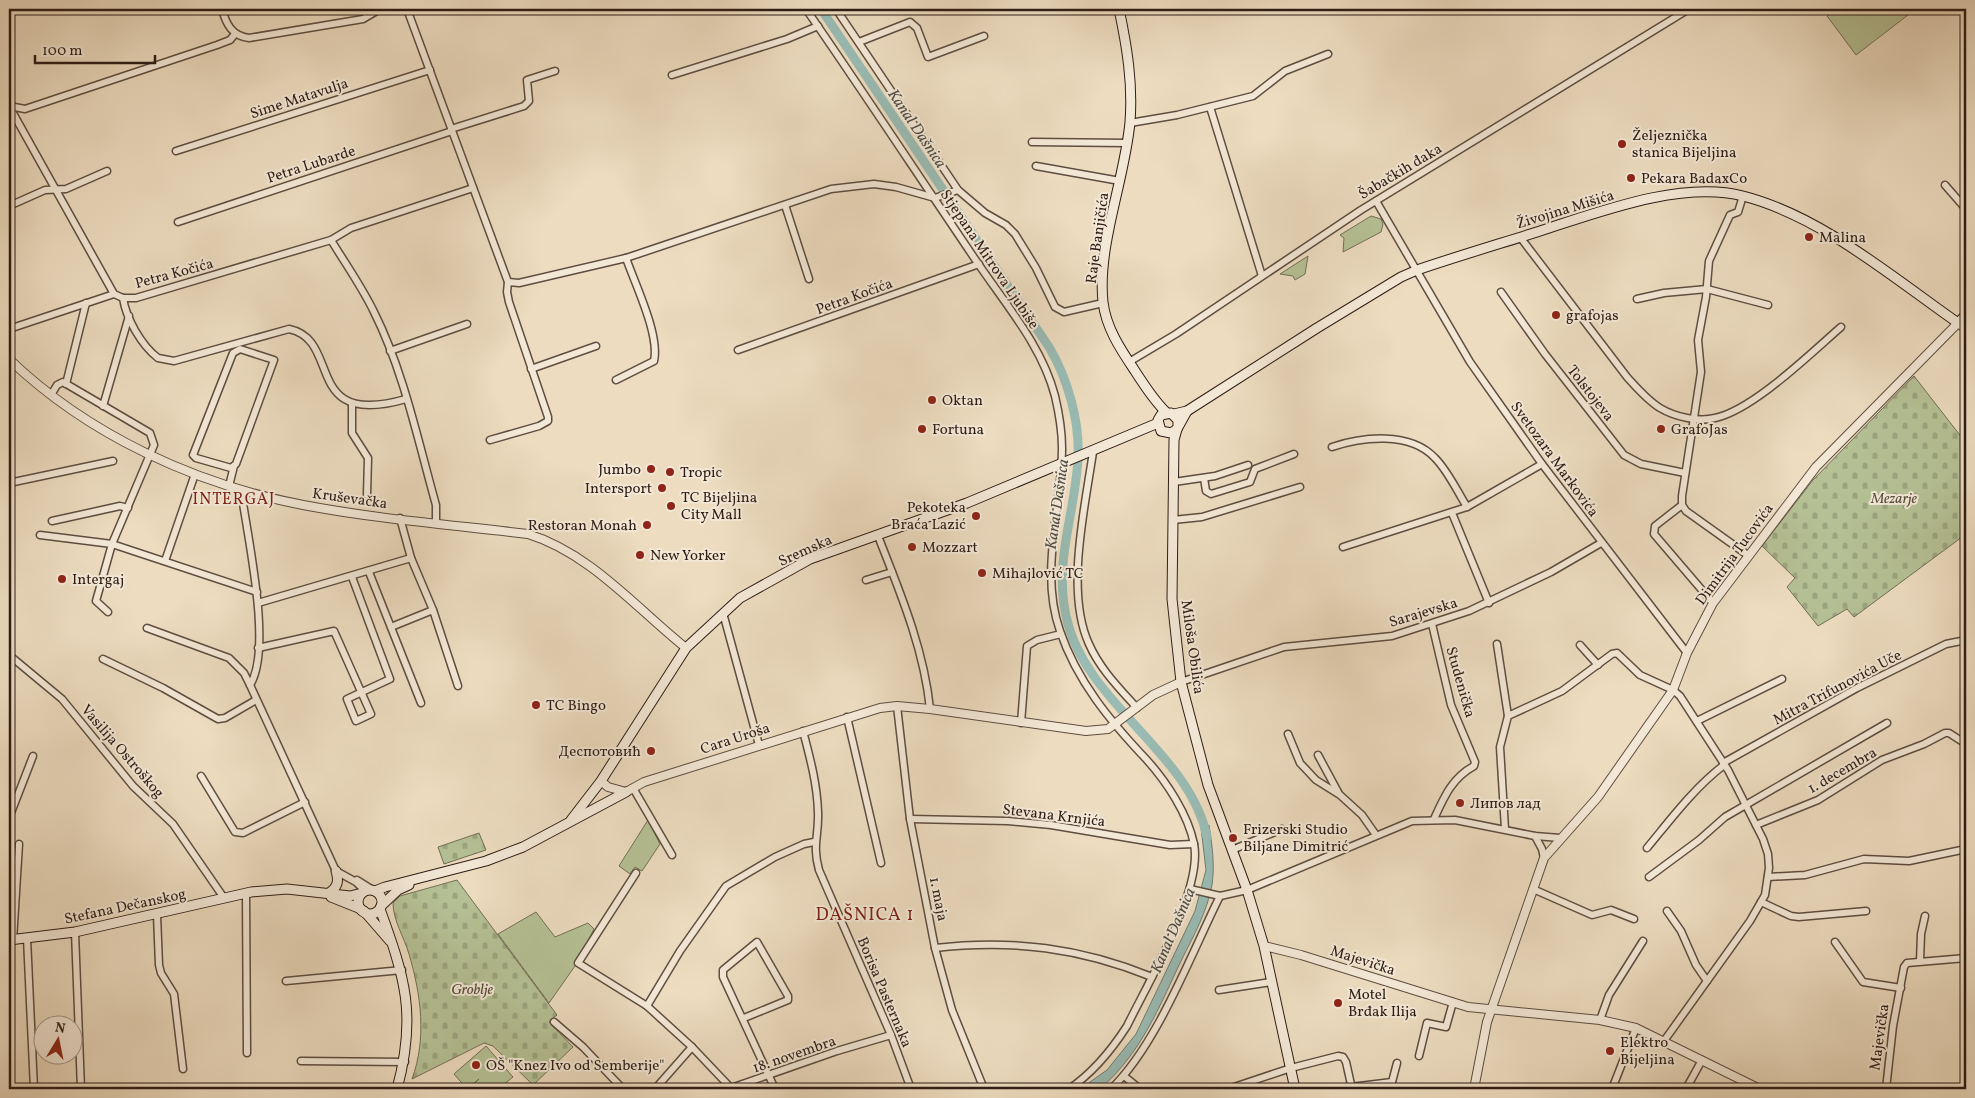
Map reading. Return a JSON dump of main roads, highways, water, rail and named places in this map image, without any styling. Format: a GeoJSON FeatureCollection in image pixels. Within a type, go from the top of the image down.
{"type":"FeatureCollection","features":[{"type":"Feature","properties":{"kind":"main road","name":"Raje Banjičića"},"geometry":{"type":"LineString","coordinates":[[1119,9],[1130,67],[1130,122],[1106,251],[1103,303],[1111,331],[1128,362],[1157,404],[1171,414]]}},
{"type":"Feature","properties":{"kind":"main road","name":"Živojina Mišića"},"geometry":{"type":"LineString","coordinates":[[1187,411],[1401,277],[1417,270],[1605,210],[1650,199],[1715,192],[1743,196],[1796,216],[1839,240],[1958,323]]}},
{"type":"Feature","properties":{"kind":"main road","name":"Dimitrija Tucovića"},"geometry":{"type":"LineString","coordinates":[[1958,323],[1966,315]]}},
{"type":"Feature","properties":{"kind":"main road"},"geometry":{"type":"LineString","coordinates":[[1157,404],[1160,427],[1174,440]]}},
{"type":"Feature","properties":{"kind":"main road"},"geometry":{"type":"LineString","coordinates":[[1160,427],[1161,415],[1187,411]]}},
{"type":"Feature","properties":{"kind":"main road"},"geometry":{"type":"LineString","coordinates":[[1160,427],[1171,433],[1177,428],[1187,411]]}},
{"type":"Feature","properties":{"kind":"main road"},"geometry":{"type":"LineString","coordinates":[[1171,414],[1178,420],[1177,428]]}},
{"type":"Feature","properties":{"kind":"main road","name":"Sremska"},"geometry":{"type":"LineString","coordinates":[[570,820],[601,780],[686,648],[723,613],[758,588],[810,559],[878,536],[1090,453],[1146,428],[1160,427]]}},
{"type":"Feature","properties":{"kind":"main road","name":"Miloša Obilića"},"geometry":{"type":"LineString","coordinates":[[1177,428],[1174,440],[1172,599],[1181,682],[1208,785],[1247,890],[1264,946],[1295,1089]]}},
{"type":"Feature","properties":{"kind":"main road"},"geometry":{"type":"LineString","coordinates":[[314,891],[350,896],[486,862],[523,847],[570,820],[630,790]]}},
{"type":"Feature","properties":{"kind":"main road"},"geometry":{"type":"LineString","coordinates":[[329,893],[334,890],[338,882],[336,871]]}},
{"type":"Feature","properties":{"kind":"main road"},"geometry":{"type":"LineString","coordinates":[[314,891],[374,913],[398,890],[418,880]]}},
{"type":"Feature","properties":{"kind":"main road","name":"Stefana Dečanskog"},"geometry":{"type":"LineString","coordinates":[[11,940],[75,932],[246,893],[287,889],[314,891]]}},
{"type":"Feature","properties":{"kind":"main road"},"geometry":{"type":"LineString","coordinates":[[369,892],[381,898],[380,907],[402,970],[408,1030],[405,1062],[397,1089]]}},
{"type":"Feature","properties":{"kind":"main road"},"geometry":{"type":"LineString","coordinates":[[369,892],[358,902],[362,910],[393,945]]}},
{"type":"Feature","properties":{"kind":"water"},"geometry":{"type":"Polygon","coordinates":[[[1209,825],[1213,862],[1210,895],[1200,923],[1165,995],[1138,1045],[1115,1075],[1100,1089],[1080,1089],[1107,1070],[1136,1034],[1195,911],[1206,870],[1201,828],[1209,825]]]}},
{"type":"Feature","properties":{"kind":"waterway","name":"Kanal Dašnica"},"geometry":{"type":"LineString","coordinates":[[821,9],[1056,359],[1067,387],[1075,416],[1078,445],[1076,479],[1066,537],[1062,576],[1066,616],[1077,647],[1093,675],[1180,779],[1197,807],[1207,837]]}},
{"type":"Feature","properties":{"kind":"place","name":"Željeznička stanica Bijeljina"},"geometry":{"type":"Point","coordinates":[1622,144]}},
{"type":"Feature","properties":{"kind":"place","name":"Pekara BadaxCo"},"geometry":{"type":"Point","coordinates":[1631,178]}},
{"type":"Feature","properties":{"kind":"place","name":"Malina"},"geometry":{"type":"Point","coordinates":[1809,237]}},
{"type":"Feature","properties":{"kind":"place","name":"grafojas"},"geometry":{"type":"Point","coordinates":[1556,315]}},
{"type":"Feature","properties":{"kind":"place","name":"Oktan"},"geometry":{"type":"Point","coordinates":[932,400]}},
{"type":"Feature","properties":{"kind":"place","name":"Fortuna"},"geometry":{"type":"Point","coordinates":[922,429]}},
{"type":"Feature","properties":{"kind":"place","name":"GrafoJas"},"geometry":{"type":"Point","coordinates":[1661,429]}},
{"type":"Feature","properties":{"kind":"place","name":"Jumbo"},"geometry":{"type":"Point","coordinates":[651,469]}},
{"type":"Feature","properties":{"kind":"place","name":"Tropic"},"geometry":{"type":"Point","coordinates":[670,472]}},
{"type":"Feature","properties":{"kind":"place","name":"Intersport"},"geometry":{"type":"Point","coordinates":[662,488]}},
{"type":"Feature","properties":{"kind":"place","name":"TC Bijeljina City Mall"},"geometry":{"type":"Point","coordinates":[671,506]}},
{"type":"Feature","properties":{"kind":"place","name":"Pekoteka Braća Lazić"},"geometry":{"type":"Point","coordinates":[976,516]}},
{"type":"Feature","properties":{"kind":"place","name":"Restoran Monah"},"geometry":{"type":"Point","coordinates":[647,525]}},
{"type":"Feature","properties":{"kind":"place","name":"Mozzart"},"geometry":{"type":"Point","coordinates":[912,547]}},
{"type":"Feature","properties":{"kind":"place","name":"New Yorker"},"geometry":{"type":"Point","coordinates":[640,555]}},
{"type":"Feature","properties":{"kind":"place","name":"Mihajlović TC"},"geometry":{"type":"Point","coordinates":[982,573]}},
{"type":"Feature","properties":{"kind":"place","name":"Intergaj"},"geometry":{"type":"Point","coordinates":[62,579]}},
{"type":"Feature","properties":{"kind":"place","name":"TC Bingo"},"geometry":{"type":"Point","coordinates":[536,705]}},
{"type":"Feature","properties":{"kind":"place","name":"Деспотовић"},"geometry":{"type":"Point","coordinates":[651,751]}},
{"type":"Feature","properties":{"kind":"place","name":"Липов лад"},"geometry":{"type":"Point","coordinates":[1460,803]}},
{"type":"Feature","properties":{"kind":"place","name":"Frizerski Studio Biljane Dimitrić"},"geometry":{"type":"Point","coordinates":[1233,838]}},
{"type":"Feature","properties":{"kind":"place","name":"Motel Brđak Ilija"},"geometry":{"type":"Point","coordinates":[1338,1003]}},
{"type":"Feature","properties":{"kind":"place","name":"Elektro Bijeljina"},"geometry":{"type":"Point","coordinates":[1610,1051]}},
{"type":"Feature","properties":{"kind":"place","name":"OŠ \"Knez Ivo od Semberije\""},"geometry":{"type":"Point","coordinates":[476,1065]}},
{"type":"Feature","properties":{"kind":"district","name":"INTERGAJ"},"geometry":{"type":"Point","coordinates":[234,498]}},
{"type":"Feature","properties":{"kind":"district","name":"DAŠNICA 1"},"geometry":{"type":"Point","coordinates":[865,914]}},
{"type":"Feature","properties":{"kind":"park label","name":"Mezarje"},"geometry":{"type":"Point","coordinates":[1894,498]}},
{"type":"Feature","properties":{"kind":"park label","name":"Groblje"},"geometry":{"type":"Point","coordinates":[472,989]}}]}
